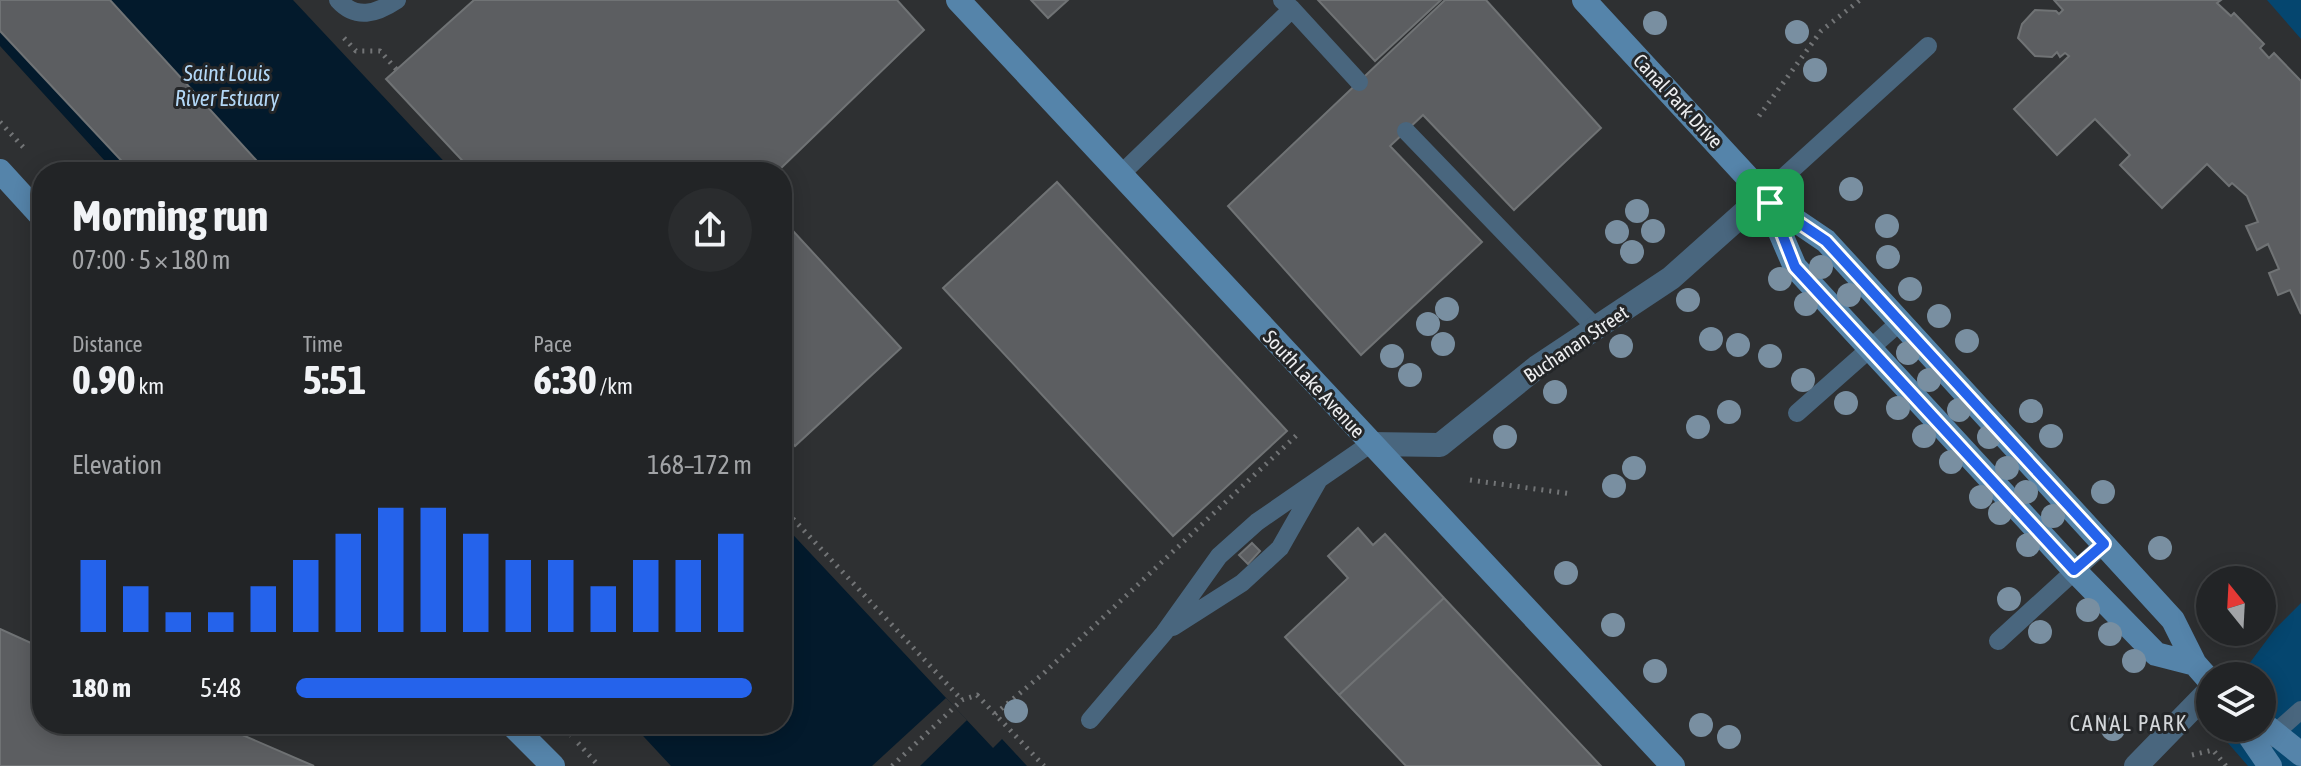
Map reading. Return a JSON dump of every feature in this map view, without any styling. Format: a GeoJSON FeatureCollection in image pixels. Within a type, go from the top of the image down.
{"type":"FeatureCollection","features":[{"type":"Feature","properties":{"kind":"street","name":"South Lake Avenue"},"geometry":{"type":"LineString","coordinates":[[958,0],[1673,766]]}},
{"type":"Feature","properties":{"kind":"street","name":"Canal Park Drive"},"geometry":{"type":"LineString","coordinates":[[1584,0],[1767,199],[1826,241],[2173,620],[2196,662]]}},
{"type":"Feature","properties":{"kind":"street"},"geometry":{"type":"LineString","coordinates":[[3,182],[32,208]]}},
{"type":"Feature","properties":{"kind":"street","name":"Canal Park Drive"},"geometry":{"type":"LineString","coordinates":[[1767,199],[1795,267],[2074,570],[2156,654],[2196,670]]}},
{"type":"Feature","properties":{"kind":"street","name":"Buchanan Street"},"geometry":{"type":"LineString","coordinates":[[1370,444],[1440,445],[1537,367],[1671,278],[1767,199]]}},
{"type":"Feature","properties":{"kind":"street"},"geometry":{"type":"LineString","coordinates":[[2136,766],[2196,704]]}},
{"type":"Feature","properties":{"kind":"street"},"geometry":{"type":"LineString","coordinates":[[521,734],[553,766]]}},
{"type":"Feature","properties":{"kind":"street"},"geometry":{"type":"LineString","coordinates":[[2266,742],[2301,754]]}},
{"type":"Feature","properties":{"kind":"lane"},"geometry":{"type":"LineString","coordinates":[[338,0],[353,13],[363,15],[397,0]]}},
{"type":"Feature","properties":{"kind":"lane"},"geometry":{"type":"LineString","coordinates":[[1120,175],[1287,4],[1359,82]]}},
{"type":"Feature","properties":{"kind":"lane"},"geometry":{"type":"LineString","coordinates":[[1767,199],[1928,46]]}},
{"type":"Feature","properties":{"kind":"lane"},"geometry":{"type":"LineString","coordinates":[[1406,131],[1597,329]]}},
{"type":"Feature","properties":{"kind":"lane"},"geometry":{"type":"LineString","coordinates":[[1797,413],[1900,322]]}},
{"type":"Feature","properties":{"kind":"lane"},"geometry":{"type":"LineString","coordinates":[[1090,720],[1164,633],[1219,556],[1257,522],[1370,444]]}},
{"type":"Feature","properties":{"kind":"lane"},"geometry":{"type":"LineString","coordinates":[[1164,633],[1242,583],[1280,548],[1321,475]]}},
{"type":"Feature","properties":{"kind":"lane"},"geometry":{"type":"LineString","coordinates":[[1998,641],[2104,544]]}},
{"type":"Feature","properties":{"kind":"lane"},"geometry":{"type":"LineString","coordinates":[[2276,733],[2301,710]]}},
{"type":"Feature","properties":{"kind":"path"},"geometry":{"type":"LineString","coordinates":[[1759,116],[1821,31],[1860,0]]}},
{"type":"Feature","properties":{"kind":"path"},"geometry":{"type":"LineString","coordinates":[[995,714],[1044,673],[1299,433]]}},
{"type":"Feature","properties":{"kind":"path"},"geometry":{"type":"LineString","coordinates":[[1470,480],[1572,494]]}},
{"type":"Feature","properties":{"kind":"path"},"geometry":{"type":"LineString","coordinates":[[792,518],[962,700]]}},
{"type":"Feature","properties":{"kind":"path"},"geometry":{"type":"LineString","coordinates":[[892,766],[962,700],[977,695],[1044,766]]}},
{"type":"Feature","properties":{"kind":"path"},"geometry":{"type":"LineString","coordinates":[[2189,756],[2213,750],[2226,766]]}},
{"type":"Feature","properties":{"kind":"shaded area"},"geometry":{"type":"Polygon","coordinates":[[[2267,0],[2301,0],[2301,39],[2267,0]]]}},
{"type":"Feature","properties":{"kind":"shaded area","name":"CANAL PARK"},"geometry":{"type":"Polygon","coordinates":[[[2301,603],[2301,766],[2248,766],[2227,742],[2276,742],[2276,662],[2250,662],[2262,646],[2276,646],[2276,628],[2301,603]]]}},
{"type":"Feature","properties":{"kind":"water","name":"Saint Louis River Estuary"},"geometry":{"type":"Polygon","coordinates":[[[0,0],[293,0],[445,162],[106,162],[0,46],[0,0]]]}},
{"type":"Feature","properties":{"kind":"water"},"geometry":{"type":"Polygon","coordinates":[[[792,534],[993,748],[1002,739],[1027,766],[671,766],[641,734],[792,734],[792,534]]]}},
{"type":"Feature","properties":{"kind":"pier"},"geometry":{"type":"Polygon","coordinates":[[[946,698],[967,720],[920,766],[872,766],[946,698]]]}},
{"type":"Feature","properties":{"kind":"building"},"geometry":{"type":"Polygon","coordinates":[[[0,0],[110,0],[258,162],[123,162],[0,31],[0,0]]]}},
{"type":"Feature","properties":{"kind":"building"},"geometry":{"type":"Polygon","coordinates":[[[474,0],[897,0],[924,30],[787,162],[464,162],[386,79],[474,0]]]}},
{"type":"Feature","properties":{"kind":"building"},"geometry":{"type":"Polygon","coordinates":[[[1031,0],[1068,0],[1048,18],[1031,0]]]}},
{"type":"Feature","properties":{"kind":"building"},"geometry":{"type":"Polygon","coordinates":[[[1318,0],[1441,0],[1375,61],[1318,0]]]}},
{"type":"Feature","properties":{"kind":"building"},"geometry":{"type":"Polygon","coordinates":[[[1445,0],[1486,0],[1601,128],[1514,210],[1423,115],[1390,146],[1482,242],[1361,355],[1228,206],[1445,0]]]}},
{"type":"Feature","properties":{"kind":"building"},"geometry":{"type":"Polygon","coordinates":[[[2054,0],[2221,0],[2217,3],[2231,16],[2234,13],[2264,44],[2260,48],[2269,58],[2274,53],[2301,81],[2301,314],[2290,290],[2278,295],[2269,273],[2279,269],[2268,244],[2257,250],[2246,226],[2258,222],[2247,196],[2232,183],[2229,186],[2207,164],[2162,208],[2120,165],[2130,155],[2095,119],[2057,155],[2014,109],[2069,56],[2065,53],[2060,57],[2057,52],[2052,57],[2035,56],[2018,38],[2022,24],[2035,10],[2056,11],[2059,14],[2063,10],[2054,0]]]}},
{"type":"Feature","properties":{"kind":"building"},"geometry":{"type":"Polygon","coordinates":[[[1057,182],[1287,431],[1173,536],[943,288],[1057,182]]]}},
{"type":"Feature","properties":{"kind":"building"},"geometry":{"type":"Polygon","coordinates":[[[792,230],[901,348],[795,446],[792,443],[792,230]]]}},
{"type":"Feature","properties":{"kind":"building"},"geometry":{"type":"Polygon","coordinates":[[[1358,528],[1373,545],[1385,534],[1444,598],[1339,695],[1285,637],[1348,578],[1328,556],[1358,528]]]}},
{"type":"Feature","properties":{"kind":"building"},"geometry":{"type":"Polygon","coordinates":[[[1252,543],[1260,551],[1248,564],[1239,555],[1252,543]]]}},
{"type":"Feature","properties":{"kind":"building"},"geometry":{"type":"Polygon","coordinates":[[[1444,598],[1601,766],[1406,766],[1339,695],[1444,598]]]}},
{"type":"Feature","properties":{"kind":"building"},"geometry":{"type":"Polygon","coordinates":[[[0,629],[32,643],[32,734],[240,734],[314,766],[0,766],[0,629]]]}},
{"type":"Feature","properties":{"kind":"district","name":"CANAL PARK"},"geometry":{"type":"Point","coordinates":[2129,723]}},
{"type":"Feature","properties":{"kind":"route"},"geometry":{"type":"LineString","coordinates":[[1770,203],[1826,241],[2104,544],[2074,570],[1795,267],[1770,203]]}}]}
